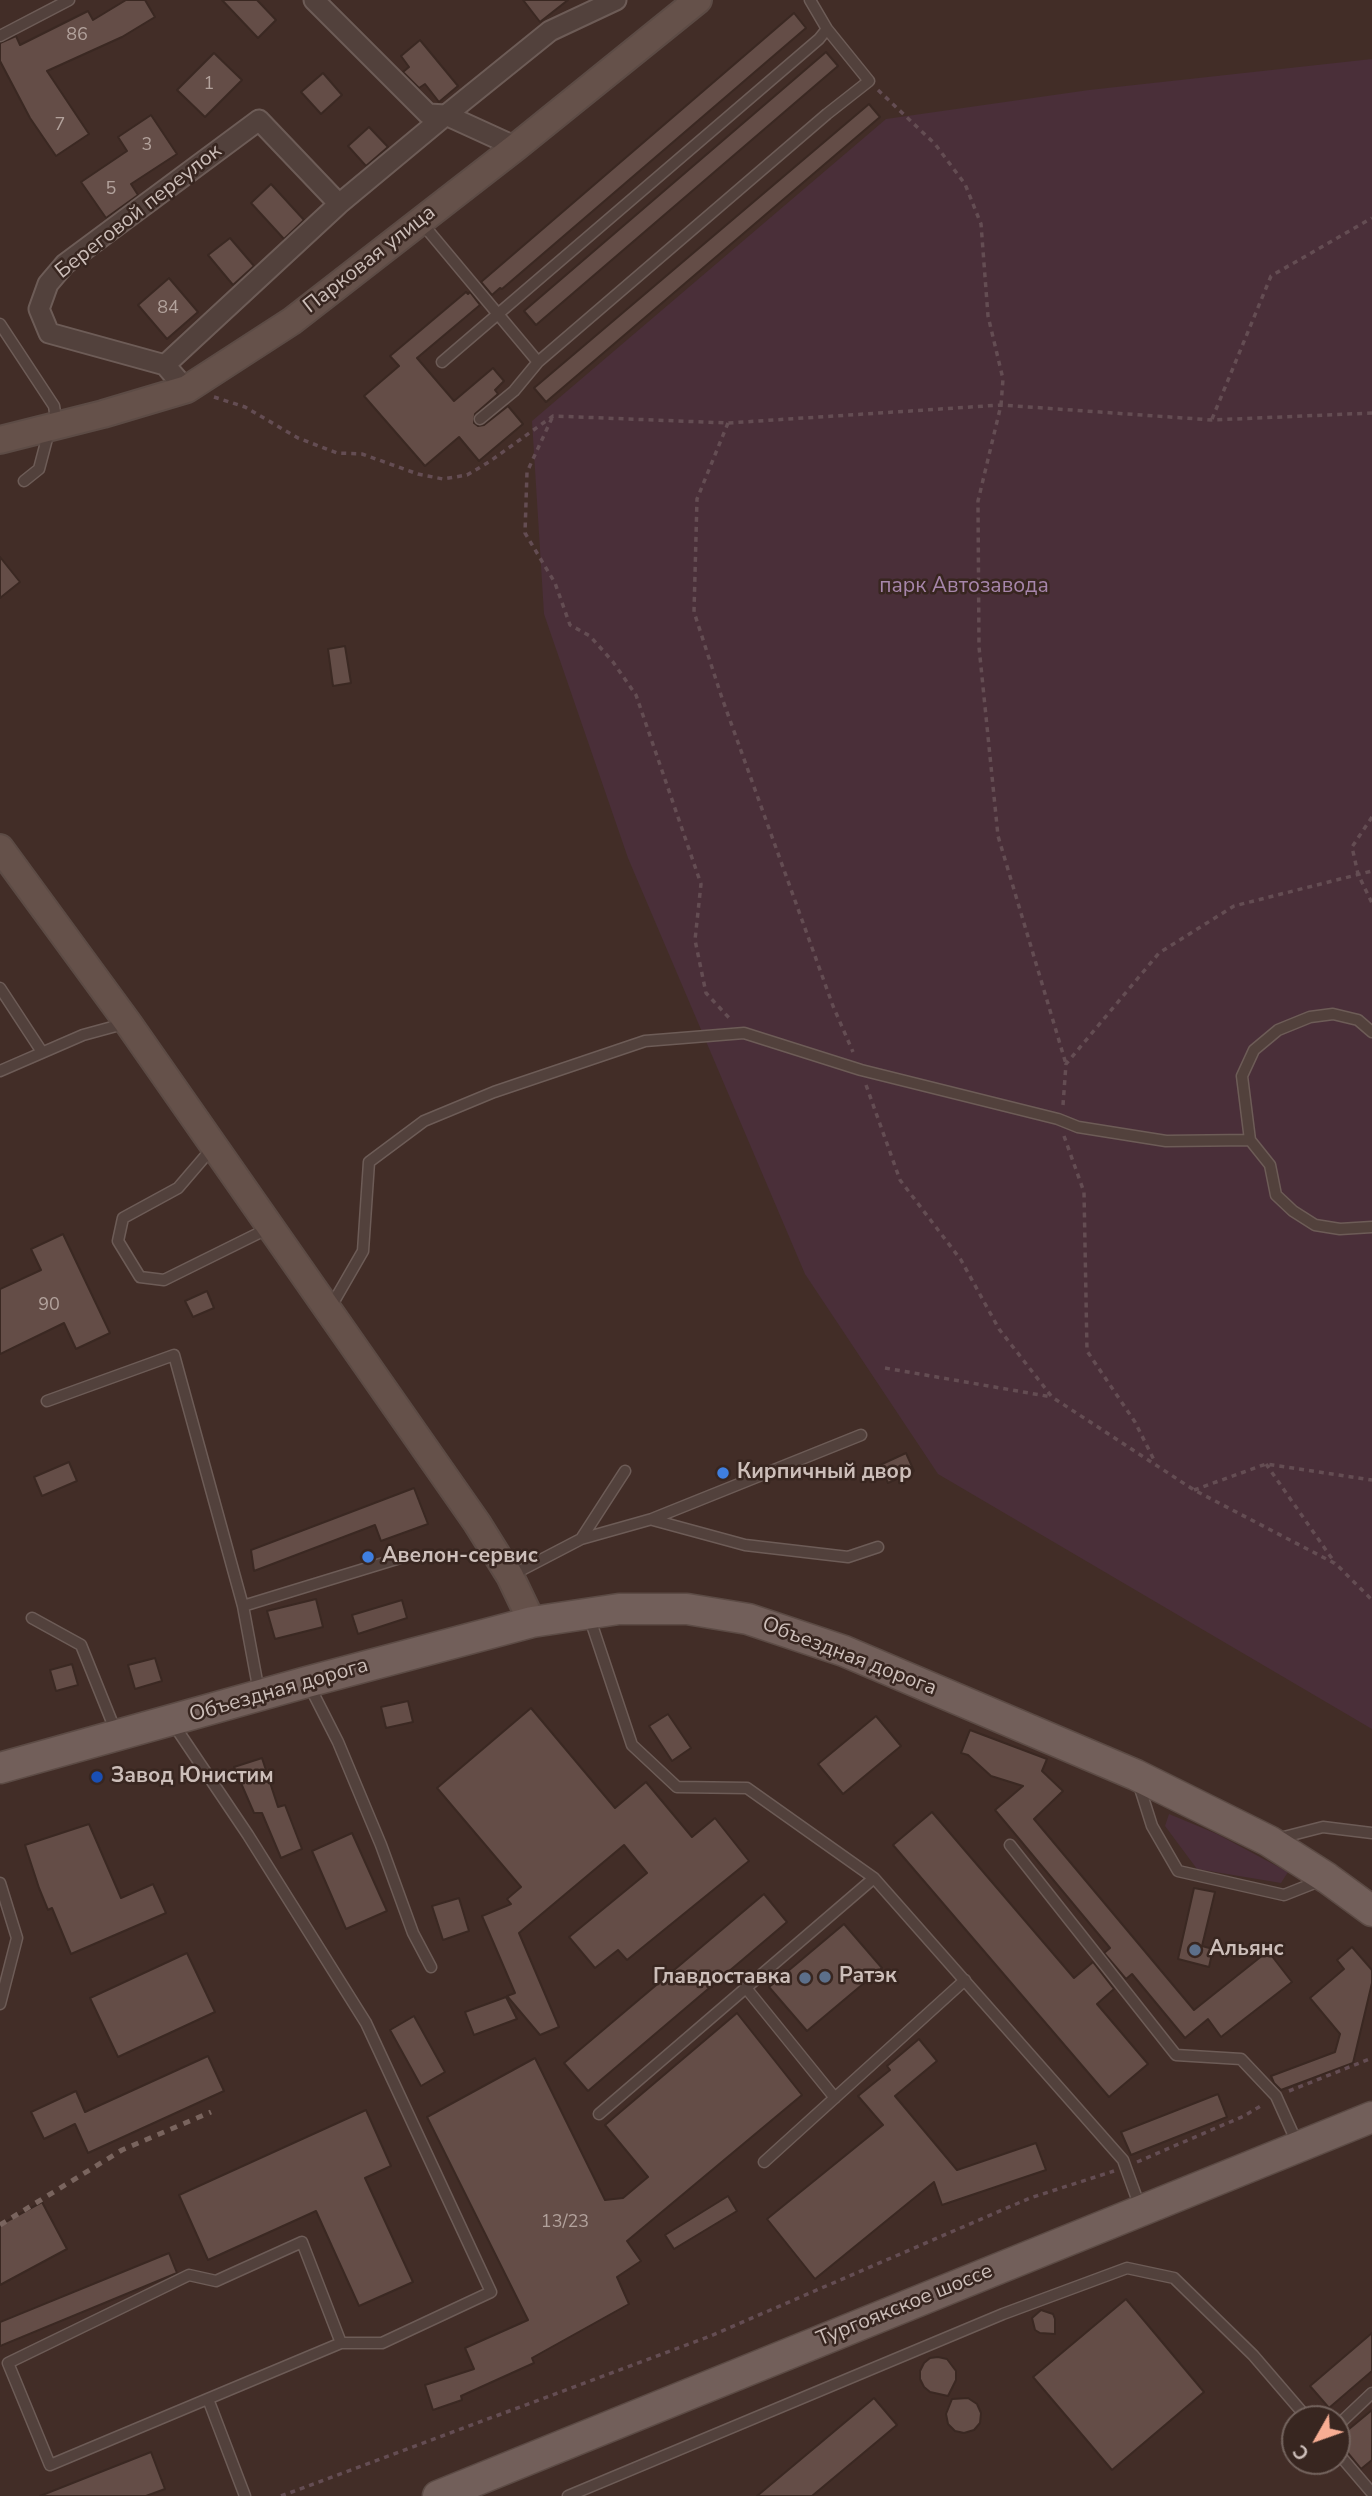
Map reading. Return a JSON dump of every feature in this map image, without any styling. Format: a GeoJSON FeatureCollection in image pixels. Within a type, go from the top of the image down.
{"type":"FeatureCollection","features":[{"type":"Feature","properties":{"kind":"main road","name":"Объездная дорога"},"geometry":{"type":"LineString","coordinates":[[0,1768],[532,1622],[588,1612],[639,1608],[687,1609],[748,1619],[844,1651],[1136,1775],[1269,1841],[1372,1911]]}},
{"type":"Feature","properties":{"kind":"main road","name":"Тургоякское шоссе"},"geometry":{"type":"LineString","coordinates":[[438,2496],[1372,2117]]}},
{"type":"Feature","properties":{"kind":"street"},"geometry":{"type":"LineString","coordinates":[[314,0],[428,114],[446,115],[516,147]]}},
{"type":"Feature","properties":{"kind":"street"},"geometry":{"type":"LineString","coordinates":[[177,378],[339,204],[550,31],[616,0]]}},
{"type":"Feature","properties":{"kind":"street","name":"Парковая улица"},"geometry":{"type":"LineString","coordinates":[[0,440],[54,426],[177,378],[292,321],[516,147],[698,0]]}},
{"type":"Feature","properties":{"kind":"street","name":"Береговой переулок"},"geometry":{"type":"LineString","coordinates":[[177,378],[49,333],[40,309],[48,284],[65,264],[259,120],[339,204]]}},
{"type":"Feature","properties":{"kind":"street"},"geometry":{"type":"LineString","coordinates":[[0,848],[128,1023],[477,1523],[510,1576],[532,1622]]}},
{"type":"Feature","properties":{"kind":"lane"},"geometry":{"type":"LineString","coordinates":[[0,36],[69,0]]}},
{"type":"Feature","properties":{"kind":"lane"},"geometry":{"type":"LineString","coordinates":[[480,419],[514,391],[538,362],[827,114],[870,81],[827,29],[810,0]]}},
{"type":"Feature","properties":{"kind":"lane"},"geometry":{"type":"LineString","coordinates":[[442,362],[819,39],[827,29]]}},
{"type":"Feature","properties":{"kind":"lane"},"geometry":{"type":"LineString","coordinates":[[421,222],[538,362]]}},
{"type":"Feature","properties":{"kind":"lane"},"geometry":{"type":"LineString","coordinates":[[0,324],[54,407],[54,426],[39,469],[24,481]]}},
{"type":"Feature","properties":{"kind":"lane"},"geometry":{"type":"LineString","coordinates":[[0,988],[42,1052]]}},
{"type":"Feature","properties":{"kind":"lane"},"geometry":{"type":"LineString","coordinates":[[1372,1032],[1357,1020],[1333,1014],[1310,1017],[1278,1030],[1254,1050],[1242,1076],[1250,1140],[1270,1165],[1276,1195],[1293,1211],[1315,1225],[1340,1230],[1372,1227]]}},
{"type":"Feature","properties":{"kind":"lane"},"geometry":{"type":"LineString","coordinates":[[0,1071],[83,1035],[128,1023]]}},
{"type":"Feature","properties":{"kind":"lane"},"geometry":{"type":"LineString","coordinates":[[329,1310],[363,1251],[369,1162],[424,1121],[494,1092],[645,1041],[744,1033],[861,1070],[1058,1119],[1078,1127],[1166,1141],[1250,1140]]}},
{"type":"Feature","properties":{"kind":"lane"},"geometry":{"type":"LineString","coordinates":[[214,1146],[178,1188],[123,1218],[118,1241],[140,1277],[164,1280],[271,1227]]}},
{"type":"Feature","properties":{"kind":"lane"},"geometry":{"type":"LineString","coordinates":[[47,1401],[174,1355],[243,1606],[260,1696]]}},
{"type":"Feature","properties":{"kind":"lane"},"geometry":{"type":"LineString","coordinates":[[510,1576],[581,1539],[652,1520],[861,1435]]}},
{"type":"Feature","properties":{"kind":"lane"},"geometry":{"type":"LineString","coordinates":[[581,1539],[625,1471]]}},
{"type":"Feature","properties":{"kind":"lane"},"geometry":{"type":"LineString","coordinates":[[652,1520],[745,1545],[848,1557],[878,1547]]}},
{"type":"Feature","properties":{"kind":"lane"},"geometry":{"type":"LineString","coordinates":[[243,1606],[400,1558]]}},
{"type":"Feature","properties":{"kind":"lane"},"geometry":{"type":"LineString","coordinates":[[588,1612],[632,1745],[677,1787],[747,1788],[874,1878],[1123,2160],[1141,2211]]}},
{"type":"Feature","properties":{"kind":"lane"},"geometry":{"type":"LineString","coordinates":[[32,1618],[81,1645],[118,1736]]}},
{"type":"Feature","properties":{"kind":"lane"},"geometry":{"type":"LineString","coordinates":[[307,1682],[338,1742],[381,1845],[413,1933],[431,1967]]}},
{"type":"Feature","properties":{"kind":"lane"},"geometry":{"type":"LineString","coordinates":[[172,1721],[248,1835],[366,2024],[491,2292],[382,2343],[341,2343],[50,2465],[8,2363],[189,2275],[216,2281],[302,2242],[341,2343]]}},
{"type":"Feature","properties":{"kind":"lane"},"geometry":{"type":"LineString","coordinates":[[1136,1775],[1152,1826],[1178,1871],[1284,1895],[1327,1878]]}},
{"type":"Feature","properties":{"kind":"lane"},"geometry":{"type":"LineString","coordinates":[[1269,1841],[1323,1827],[1372,1833]]}},
{"type":"Feature","properties":{"kind":"lane"},"geometry":{"type":"LineString","coordinates":[[1010,1845],[1175,2055],[1241,2059],[1276,2096],[1299,2146]]}},
{"type":"Feature","properties":{"kind":"lane"},"geometry":{"type":"LineString","coordinates":[[599,2115],[874,1878]]}},
{"type":"Feature","properties":{"kind":"lane"},"geometry":{"type":"LineString","coordinates":[[0,1884],[17,1938],[0,2004]]}},
{"type":"Feature","properties":{"kind":"lane"},"geometry":{"type":"LineString","coordinates":[[764,2162],[965,1980]]}},
{"type":"Feature","properties":{"kind":"lane"},"geometry":{"type":"LineString","coordinates":[[746,1988],[835,2098]]}},
{"type":"Feature","properties":{"kind":"lane"},"geometry":{"type":"LineString","coordinates":[[568,2496],[1003,2314],[1127,2268],[1174,2278],[1253,2355],[1296,2405]]}},
{"type":"Feature","properties":{"kind":"lane"},"geometry":{"type":"LineString","coordinates":[[1351,2413],[1372,2393]]}},
{"type":"Feature","properties":{"kind":"lane"},"geometry":{"type":"LineString","coordinates":[[208,2399],[245,2496]]}},
{"type":"Feature","properties":{"kind":"lane"},"geometry":{"type":"LineString","coordinates":[[1351,2468],[1372,2493]]}},
{"type":"Feature","properties":{"kind":"path"},"geometry":{"type":"LineString","coordinates":[[870,81],[935,144],[965,184],[981,225],[988,316],[1003,379],[1001,405],[978,501],[979,648],[998,836],[1066,1064],[1065,1101],[1058,1119],[1084,1192],[1087,1352],[1135,1422],[1156,1464]]}},
{"type":"Feature","properties":{"kind":"path"},"geometry":{"type":"LineString","coordinates":[[1212,420],[1271,276],[1372,218]]}},
{"type":"Feature","properties":{"kind":"path"},"geometry":{"type":"LineString","coordinates":[[177,378],[245,407],[298,438],[337,453],[362,454],[418,474],[443,479],[467,475],[553,416],[728,423],[1001,405],[1212,420],[1372,413]]}},
{"type":"Feature","properties":{"kind":"path"},"geometry":{"type":"LineString","coordinates":[[553,416],[527,472],[526,533],[555,583],[570,625],[590,636],[613,662],[636,695],[701,884],[695,940],[706,993],[744,1033]]}},
{"type":"Feature","properties":{"kind":"path"},"geometry":{"type":"LineString","coordinates":[[728,423],[697,499],[694,612],[722,698],[833,1006],[861,1070],[900,1180],[961,1260],[999,1329],[1052,1397],[1194,1490],[1336,1564]]}},
{"type":"Feature","properties":{"kind":"path"},"geometry":{"type":"LineString","coordinates":[[1372,817],[1352,847],[1359,874],[1372,903]]}},
{"type":"Feature","properties":{"kind":"path"},"geometry":{"type":"LineString","coordinates":[[1066,1064],[1160,953],[1234,905],[1372,871]]}},
{"type":"Feature","properties":{"kind":"path"},"geometry":{"type":"LineString","coordinates":[[885,1368],[1052,1397]]}},
{"type":"Feature","properties":{"kind":"path"},"geometry":{"type":"LineString","coordinates":[[1194,1490],[1266,1464],[1372,1480]]}},
{"type":"Feature","properties":{"kind":"path"},"geometry":{"type":"LineString","coordinates":[[1266,1464],[1336,1564],[1372,1600]]}},
{"type":"Feature","properties":{"kind":"path"},"geometry":{"type":"LineString","coordinates":[[281,2496],[708,2337],[1030,2198],[1126,2167],[1244,2116],[1276,2096],[1372,2058]]}},
{"type":"Feature","properties":{"kind":"green space","name":"парк Автозавода"},"geometry":{"type":"Polygon","coordinates":[[[1372,59],[1372,1729],[938,1474],[805,1274],[628,858],[544,614],[532,421],[886,119],[1089,90],[1372,59]]]}},
{"type":"Feature","properties":{"kind":"green space"},"geometry":{"type":"Polygon","coordinates":[[[1169,1814],[1217,1834],[1288,1872],[1281,1883],[1197,1869],[1165,1826],[1169,1814]]]}},
{"type":"Feature","properties":{"kind":"building"},"geometry":{"type":"Polygon","coordinates":[[[126,0],[145,0],[155,17],[122,37],[47,71],[89,134],[56,156],[30,118],[0,61],[0,43],[16,36],[20,45],[88,11],[93,20],[126,0]]]}},
{"type":"Feature","properties":{"kind":"building"},"geometry":{"type":"Polygon","coordinates":[[[222,0],[257,0],[276,20],[258,38],[222,0]]]}},
{"type":"Feature","properties":{"kind":"building"},"geometry":{"type":"Polygon","coordinates":[[[523,0],[568,0],[540,22],[523,0]]]}},
{"type":"Feature","properties":{"kind":"building"},"geometry":{"type":"Polygon","coordinates":[[[794,13],[806,28],[492,295],[481,282],[794,13]]]}},
{"type":"Feature","properties":{"kind":"building"},"geometry":{"type":"Polygon","coordinates":[[[420,40],[458,86],[439,102],[425,84],[419,88],[403,72],[409,67],[401,56],[420,40]]]}},
{"type":"Feature","properties":{"kind":"building"},"geometry":{"type":"Polygon","coordinates":[[[826,52],[838,66],[536,325],[524,311],[826,52]]]}},
{"type":"Feature","properties":{"kind":"building"},"geometry":{"type":"Polygon","coordinates":[[[214,53],[242,80],[205,117],[177,90],[214,53]]]}},
{"type":"Feature","properties":{"kind":"building"},"geometry":{"type":"Polygon","coordinates":[[[323,73],[342,95],[321,114],[301,92],[323,73]]]}},
{"type":"Feature","properties":{"kind":"building"},"geometry":{"type":"Polygon","coordinates":[[[869,104],[880,117],[546,402],[534,388],[869,104]]]}},
{"type":"Feature","properties":{"kind":"building"},"geometry":{"type":"Polygon","coordinates":[[[151,115],[177,154],[131,184],[138,195],[106,218],[81,182],[127,151],[118,137],[151,115]]]}},
{"type":"Feature","properties":{"kind":"building"},"geometry":{"type":"Polygon","coordinates":[[[369,127],[388,147],[366,166],[348,146],[369,127]]]}},
{"type":"Feature","properties":{"kind":"building"},"geometry":{"type":"Polygon","coordinates":[[[271,184],[304,220],[284,239],[251,203],[271,184]]]}},
{"type":"Feature","properties":{"kind":"building"},"geometry":{"type":"Polygon","coordinates":[[[230,238],[254,266],[233,285],[208,255],[230,238]]]}},
{"type":"Feature","properties":{"kind":"building"},"geometry":{"type":"Polygon","coordinates":[[[169,278],[198,312],[167,339],[138,305],[169,278]]]}},
{"type":"Feature","properties":{"kind":"building"},"geometry":{"type":"Polygon","coordinates":[[[466,292],[470,292],[480,305],[417,358],[454,401],[493,368],[504,381],[495,390],[498,394],[475,414],[474,423],[478,426],[484,425],[508,406],[523,424],[479,461],[459,437],[425,466],[364,396],[399,366],[390,356],[466,292]]]}},
{"type":"Feature","properties":{"kind":"building"},"geometry":{"type":"Polygon","coordinates":[[[0,557],[20,582],[0,598],[0,557]]]}},
{"type":"Feature","properties":{"kind":"building"},"geometry":{"type":"Polygon","coordinates":[[[345,646],[351,683],[333,686],[328,649],[345,646]]]}},
{"type":"Feature","properties":{"kind":"building"},"geometry":{"type":"Polygon","coordinates":[[[63,1234],[110,1333],[76,1349],[64,1323],[0,1354],[0,1289],[41,1270],[31,1249],[63,1234]]]}},
{"type":"Feature","properties":{"kind":"building"},"geometry":{"type":"Polygon","coordinates":[[[207,1291],[214,1308],[193,1317],[185,1301],[207,1291]]]}},
{"type":"Feature","properties":{"kind":"building"},"geometry":{"type":"Polygon","coordinates":[[[906,1453],[914,1471],[888,1483],[880,1465],[906,1453]]]}},
{"type":"Feature","properties":{"kind":"building"},"geometry":{"type":"Polygon","coordinates":[[[69,1462],[77,1481],[42,1496],[34,1477],[69,1462]]]}},
{"type":"Feature","properties":{"kind":"building"},"geometry":{"type":"Polygon","coordinates":[[[414,1488],[428,1524],[381,1541],[375,1525],[254,1571],[251,1550],[414,1488]]]}},
{"type":"Feature","properties":{"kind":"building"},"geometry":{"type":"Polygon","coordinates":[[[316,1599],[323,1627],[275,1639],[267,1611],[316,1599]]]}},
{"type":"Feature","properties":{"kind":"building"},"geometry":{"type":"Polygon","coordinates":[[[402,1600],[407,1618],[358,1634],[352,1615],[402,1600]]]}},
{"type":"Feature","properties":{"kind":"building"},"geometry":{"type":"Polygon","coordinates":[[[155,1658],[162,1681],[135,1689],[128,1665],[155,1658]]]}},
{"type":"Feature","properties":{"kind":"building"},"geometry":{"type":"Polygon","coordinates":[[[72,1664],[78,1685],[56,1691],[50,1670],[72,1664]]]}},
{"type":"Feature","properties":{"kind":"building"},"geometry":{"type":"Polygon","coordinates":[[[408,1701],[413,1722],[386,1728],[381,1707],[408,1701]]]}},
{"type":"Feature","properties":{"kind":"building"},"geometry":{"type":"Polygon","coordinates":[[[531,1708],[615,1808],[646,1782],[692,1837],[715,1818],[749,1861],[627,1960],[618,1950],[595,1968],[569,1937],[647,1873],[624,1845],[519,1933],[559,2027],[540,2035],[507,1996],[515,1993],[482,1916],[511,1904],[507,1899],[521,1887],[437,1788],[531,1708]]]}},
{"type":"Feature","properties":{"kind":"building"},"geometry":{"type":"Polygon","coordinates":[[[668,1714],[691,1748],[672,1761],[649,1726],[668,1714]]]}},
{"type":"Feature","properties":{"kind":"building"},"geometry":{"type":"Polygon","coordinates":[[[876,1716],[901,1746],[843,1794],[818,1764],[876,1716]]]}},
{"type":"Feature","properties":{"kind":"building"},"geometry":{"type":"Polygon","coordinates":[[[970,1730],[1047,1759],[1042,1771],[1063,1791],[1034,1819],[1194,2010],[1268,1951],[1292,1982],[1221,2037],[1208,2019],[1185,2038],[1132,1974],[1126,1979],[1104,1953],[1110,1948],[995,1810],[1023,1786],[991,1776],[968,1755],[961,1753],[970,1730]]]}},
{"type":"Feature","properties":{"kind":"building"},"geometry":{"type":"Polygon","coordinates":[[[262,1758],[278,1807],[285,1805],[302,1849],[281,1858],[262,1813],[254,1813],[234,1767],[262,1758]]]}},
{"type":"Feature","properties":{"kind":"building"},"geometry":{"type":"Polygon","coordinates":[[[932,1812],[1074,1978],[1093,1962],[1114,1989],[1097,2004],[1148,2064],[1109,2097],[893,1845],[932,1812]]]}},
{"type":"Feature","properties":{"kind":"building"},"geometry":{"type":"Polygon","coordinates":[[[89,1824],[121,1898],[153,1884],[166,1913],[71,1954],[52,1908],[48,1910],[25,1845],[89,1824]]]}},
{"type":"Feature","properties":{"kind":"building"},"geometry":{"type":"Polygon","coordinates":[[[352,1833],[387,1911],[346,1929],[312,1851],[352,1833]]]}},
{"type":"Feature","properties":{"kind":"building"},"geometry":{"type":"Polygon","coordinates":[[[1194,1888],[1215,1892],[1202,1946],[1213,1949],[1209,1967],[1178,1959],[1194,1888]]]}},
{"type":"Feature","properties":{"kind":"building"},"geometry":{"type":"Polygon","coordinates":[[[764,1894],[787,1922],[588,2091],[564,2063],[764,1894]]]}},
{"type":"Feature","properties":{"kind":"building"},"geometry":{"type":"Polygon","coordinates":[[[459,1898],[469,1931],[443,1940],[432,1906],[459,1898]]]}},
{"type":"Feature","properties":{"kind":"building","name":"Ратэк"},"geometry":{"type":"Polygon","coordinates":[[[844,1924],[882,1968],[807,2031],[769,1987],[844,1924]]]}},
{"type":"Feature","properties":{"kind":"building"},"geometry":{"type":"Polygon","coordinates":[[[1352,1947],[1372,1970],[1372,1983],[1353,2063],[1281,2090],[1271,2076],[1335,2052],[1340,2034],[1310,1998],[1344,1969],[1337,1960],[1352,1947]]]}},
{"type":"Feature","properties":{"kind":"building"},"geometry":{"type":"Polygon","coordinates":[[[187,1953],[215,2012],[118,2057],[90,1998],[187,1953]]]}},
{"type":"Feature","properties":{"kind":"building"},"geometry":{"type":"Polygon","coordinates":[[[506,1997],[517,2019],[474,2035],[465,2012],[506,1997]]]}},
{"type":"Feature","properties":{"kind":"building"},"geometry":{"type":"Polygon","coordinates":[[[737,2013],[802,2095],[627,2241],[641,2261],[617,2277],[629,2304],[532,2358],[534,2363],[461,2396],[462,2400],[433,2410],[425,2385],[474,2369],[465,2348],[528,2320],[427,2117],[535,2058],[605,2200],[623,2198],[648,2177],[605,2125],[737,2013]]]}},
{"type":"Feature","properties":{"kind":"building"},"geometry":{"type":"Polygon","coordinates":[[[414,2016],[445,2072],[421,2086],[390,2030],[414,2016]]]}},
{"type":"Feature","properties":{"kind":"building"},"geometry":{"type":"Polygon","coordinates":[[[919,2039],[937,2061],[895,2096],[957,2170],[1036,2143],[1046,2170],[942,2205],[934,2182],[815,2279],[767,2219],[883,2125],[858,2096],[890,2070],[887,2066],[919,2039]]]}},
{"type":"Feature","properties":{"kind":"building"},"geometry":{"type":"Polygon","coordinates":[[[208,2056],[224,2091],[88,2153],[75,2124],[44,2139],[31,2112],[76,2091],[85,2112],[208,2056]]]}},
{"type":"Feature","properties":{"kind":"building"},"geometry":{"type":"Polygon","coordinates":[[[1218,2094],[1227,2117],[1131,2155],[1121,2132],[1218,2094]]]}},
{"type":"Feature","properties":{"kind":"building"},"geometry":{"type":"Polygon","coordinates":[[[366,2110],[391,2166],[365,2178],[413,2282],[359,2306],[316,2211],[208,2260],[179,2195],[366,2110]]]}},
{"type":"Feature","properties":{"kind":"building"},"geometry":{"type":"Polygon","coordinates":[[[728,2196],[737,2211],[674,2249],[665,2235],[728,2196]]]}},
{"type":"Feature","properties":{"kind":"building"},"geometry":{"type":"Polygon","coordinates":[[[42,2202],[67,2249],[0,2285],[0,2225],[42,2202]]]}},
{"type":"Feature","properties":{"kind":"building"},"geometry":{"type":"Polygon","coordinates":[[[169,2253],[177,2273],[0,2346],[0,2322],[169,2253]]]}},
{"type":"Feature","properties":{"kind":"building"},"geometry":{"type":"Polygon","coordinates":[[[1126,2299],[1204,2392],[1112,2470],[1033,2377],[1126,2299]]]}},
{"type":"Feature","properties":{"kind":"building"},"geometry":{"type":"Polygon","coordinates":[[[1041,2310],[1053,2314],[1055,2334],[1035,2330],[1032,2318],[1041,2310]]]}},
{"type":"Feature","properties":{"kind":"building"},"geometry":{"type":"Polygon","coordinates":[[[1372,2333],[1372,2371],[1332,2405],[1326,2405],[1310,2386],[1372,2333]]]}},
{"type":"Feature","properties":{"kind":"building"},"geometry":{"type":"Polygon","coordinates":[[[930,2358],[947,2359],[956,2371],[956,2380],[948,2396],[930,2392],[920,2379],[924,2363],[930,2358]]]}},
{"type":"Feature","properties":{"kind":"building"},"geometry":{"type":"Polygon","coordinates":[[[874,2398],[897,2425],[812,2496],[757,2496],[874,2398]]]}},
{"type":"Feature","properties":{"kind":"building"},"geometry":{"type":"Polygon","coordinates":[[[968,2398],[977,2404],[981,2413],[980,2423],[974,2430],[964,2433],[955,2431],[948,2424],[946,2414],[952,2399],[968,2398]]]}},
{"type":"Feature","properties":{"kind":"building"},"geometry":{"type":"Polygon","coordinates":[[[1372,2410],[1372,2460],[1361,2469],[1351,2457],[1351,2427],[1372,2410]]]}},
{"type":"Feature","properties":{"kind":"building"},"geometry":{"type":"Polygon","coordinates":[[[151,2452],[165,2489],[146,2496],[40,2496],[151,2452]]]}},
{"type":"Feature","properties":{"kind":"railway"},"geometry":{"type":"LineString","coordinates":[[0,2225],[122,2150],[211,2112]]}},
{"type":"Feature","properties":{"kind":"place","name":"Кирпичный двор"},"geometry":{"type":"Point","coordinates":[723,1473]}},
{"type":"Feature","properties":{"kind":"place","name":"Авелон-сервис"},"geometry":{"type":"Point","coordinates":[368,1557]}},
{"type":"Feature","properties":{"kind":"place","name":"Завод Юнистим"},"geometry":{"type":"Point","coordinates":[97,1777]}},
{"type":"Feature","properties":{"kind":"place","name":"Альянс"},"geometry":{"type":"Point","coordinates":[1195,1950]}},
{"type":"Feature","properties":{"kind":"place","name":"Ратэк"},"geometry":{"type":"Point","coordinates":[825,1977]}},
{"type":"Feature","properties":{"kind":"place","name":"Главдоставка"},"geometry":{"type":"Point","coordinates":[805,1978]}}]}
